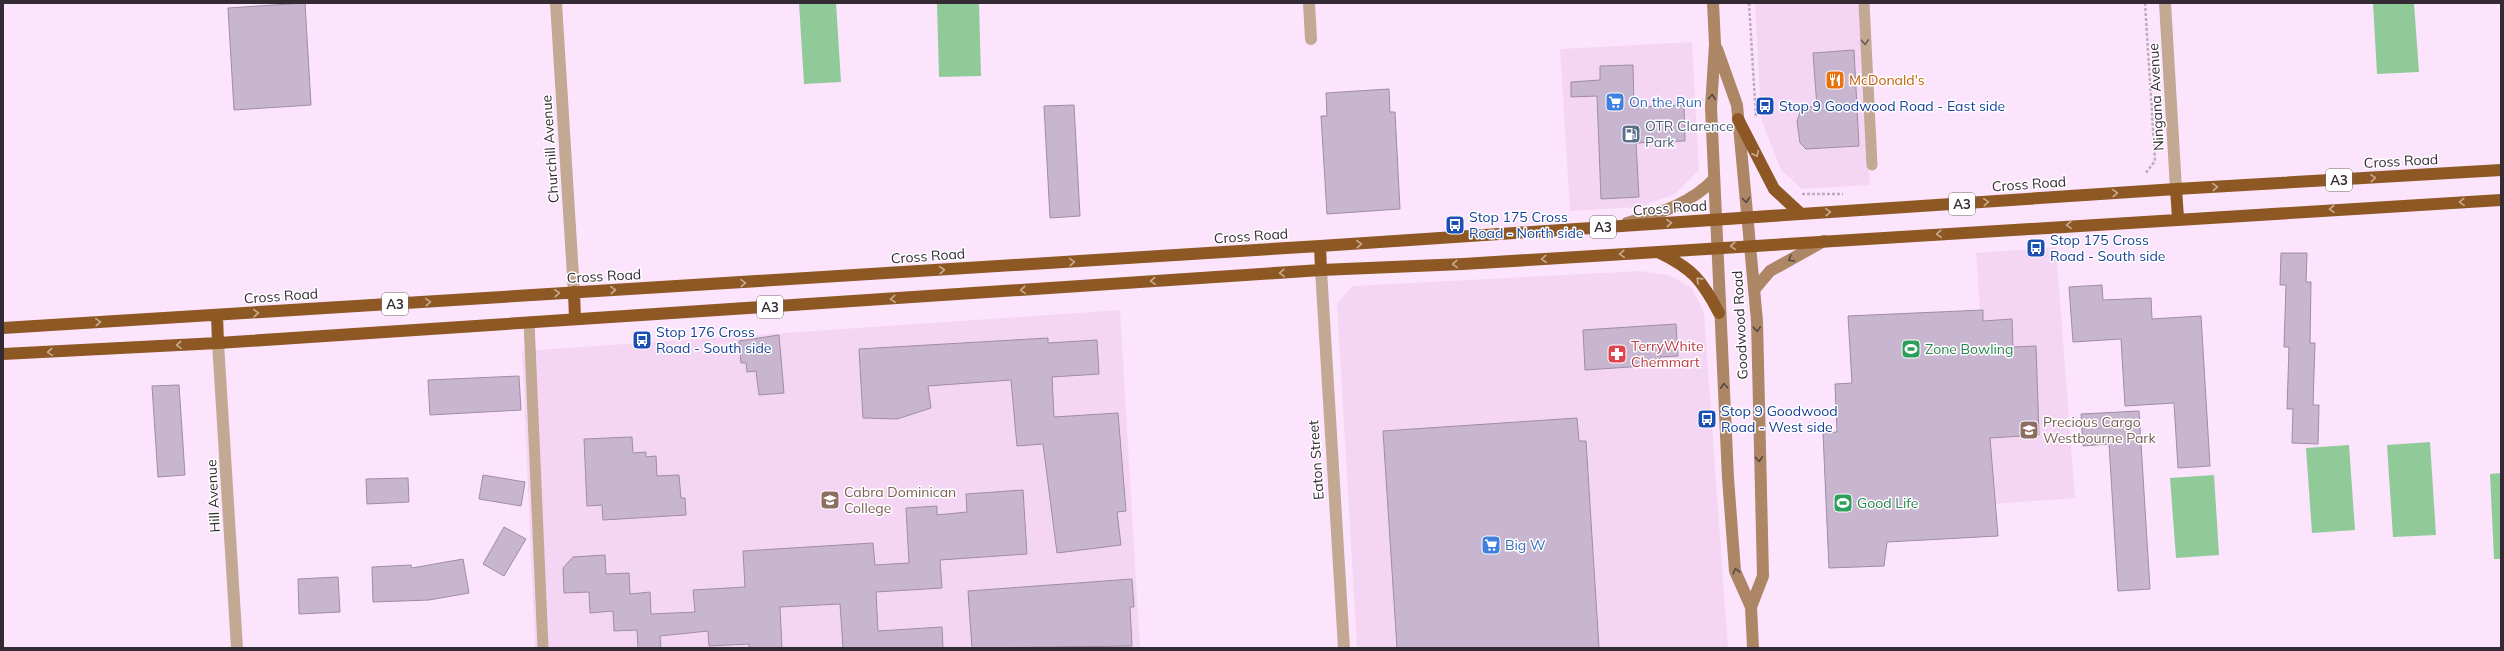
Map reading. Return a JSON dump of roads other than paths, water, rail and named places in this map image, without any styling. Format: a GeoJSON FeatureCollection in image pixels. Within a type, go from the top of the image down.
{"type":"FeatureCollection","features":[{"type":"Feature","properties":{"kind":"highway"},"geometry":{"type":"LineString","coordinates":[[1738,119],[1774,189],[1802,214]]}},
{"type":"Feature","properties":{"kind":"highway","name":"Cross Road"},"geometry":{"type":"LineString","coordinates":[[3,328],[1320,246],[2176,189],[2501,170]]}},
{"type":"Feature","properties":{"kind":"highway"},"geometry":{"type":"LineString","coordinates":[[2176,189],[2178,218]]}},
{"type":"Feature","properties":{"kind":"highway","name":"A3"},"geometry":{"type":"LineString","coordinates":[[3,354],[218,343],[1321,270],[1656,252],[2178,218],[2501,200]]}},
{"type":"Feature","properties":{"kind":"highway"},"geometry":{"type":"LineString","coordinates":[[1320,246],[1321,270]]}},
{"type":"Feature","properties":{"kind":"highway"},"geometry":{"type":"LineString","coordinates":[[1656,252],[1673,260],[1699,279],[1719,313]]}},
{"type":"Feature","properties":{"kind":"highway"},"geometry":{"type":"LineString","coordinates":[[574,292],[575,319]]}},
{"type":"Feature","properties":{"kind":"highway"},"geometry":{"type":"LineString","coordinates":[[217,315],[218,343]]}},
{"type":"Feature","properties":{"kind":"main road","name":"Goodwood Road"},"geometry":{"type":"LineString","coordinates":[[1712,3],[1715,44],[1711,107],[1719,313],[1735,571],[1751,607],[1753,648]]}},
{"type":"Feature","properties":{"kind":"main road","name":"Goodwood Road"},"geometry":{"type":"LineString","coordinates":[[1715,44],[1737,105],[1759,358],[1758,439],[1763,576],[1751,607]]}},
{"type":"Feature","properties":{"kind":"main road"},"geometry":{"type":"LineString","coordinates":[[1619,226],[1674,207],[1701,192],[1714,179]]}},
{"type":"Feature","properties":{"kind":"main road"},"geometry":{"type":"LineString","coordinates":[[1754,290],[1770,271],[1825,240]]}},
{"type":"Feature","properties":{"kind":"street","name":"Churchill Avenue"},"geometry":{"type":"LineString","coordinates":[[556,3],[574,292]]}},
{"type":"Feature","properties":{"kind":"street"},"geometry":{"type":"LineString","coordinates":[[1309,3],[1311,39]]}},
{"type":"Feature","properties":{"kind":"street","name":"Ningana Avenue"},"geometry":{"type":"LineString","coordinates":[[2165,3],[2176,189]]}},
{"type":"Feature","properties":{"kind":"street","name":"Eaton Street"},"geometry":{"type":"LineString","coordinates":[[1321,270],[1344,648]]}},
{"type":"Feature","properties":{"kind":"street","name":"Hill Avenue"},"geometry":{"type":"LineString","coordinates":[[218,343],[237,648]]}},
{"type":"Feature","properties":{"kind":"lane"},"geometry":{"type":"LineString","coordinates":[[1864,3],[1872,164]]}},
{"type":"Feature","properties":{"kind":"lane"},"geometry":{"type":"LineString","coordinates":[[529,322],[543,648]]}},
{"type":"Feature","properties":{"kind":"place","name":"McDonald's"},"geometry":{"type":"Point","coordinates":[1835,80]}},
{"type":"Feature","properties":{"kind":"place","name":"On the Run"},"geometry":{"type":"Point","coordinates":[1615,102]}},
{"type":"Feature","properties":{"kind":"place","name":"Stop 9 Goodwood Road - East side"},"geometry":{"type":"Point","coordinates":[1765,106]}},
{"type":"Feature","properties":{"kind":"place","name":"OTR Clarence Park"},"geometry":{"type":"Point","coordinates":[1631,134]}},
{"type":"Feature","properties":{"kind":"place","name":"Stop 175 Cross Road - North side"},"geometry":{"type":"Point","coordinates":[1455,225]}},
{"type":"Feature","properties":{"kind":"place","name":"Stop 175 Cross Road - South side"},"geometry":{"type":"Point","coordinates":[2036,248]}},
{"type":"Feature","properties":{"kind":"place","name":"Stop 176 Cross Road - South side"},"geometry":{"type":"Point","coordinates":[642,340]}},
{"type":"Feature","properties":{"kind":"place","name":"Zone Bowling"},"geometry":{"type":"Point","coordinates":[1911,349]}},
{"type":"Feature","properties":{"kind":"place","name":"TerryWhite Chemmart"},"geometry":{"type":"Point","coordinates":[1617,354]}},
{"type":"Feature","properties":{"kind":"place","name":"Stop 9 Goodwood Road - West side"},"geometry":{"type":"Point","coordinates":[1707,419]}},
{"type":"Feature","properties":{"kind":"place","name":"Precious Cargo Westbourne Park"},"geometry":{"type":"Point","coordinates":[2029,430]}},
{"type":"Feature","properties":{"kind":"place","name":"Cabra Dominican College"},"geometry":{"type":"Point","coordinates":[830,500]}},
{"type":"Feature","properties":{"kind":"place","name":"Good Life"},"geometry":{"type":"Point","coordinates":[1843,503]}},
{"type":"Feature","properties":{"kind":"place","name":"Big W"},"geometry":{"type":"Point","coordinates":[1491,545]}}]}
